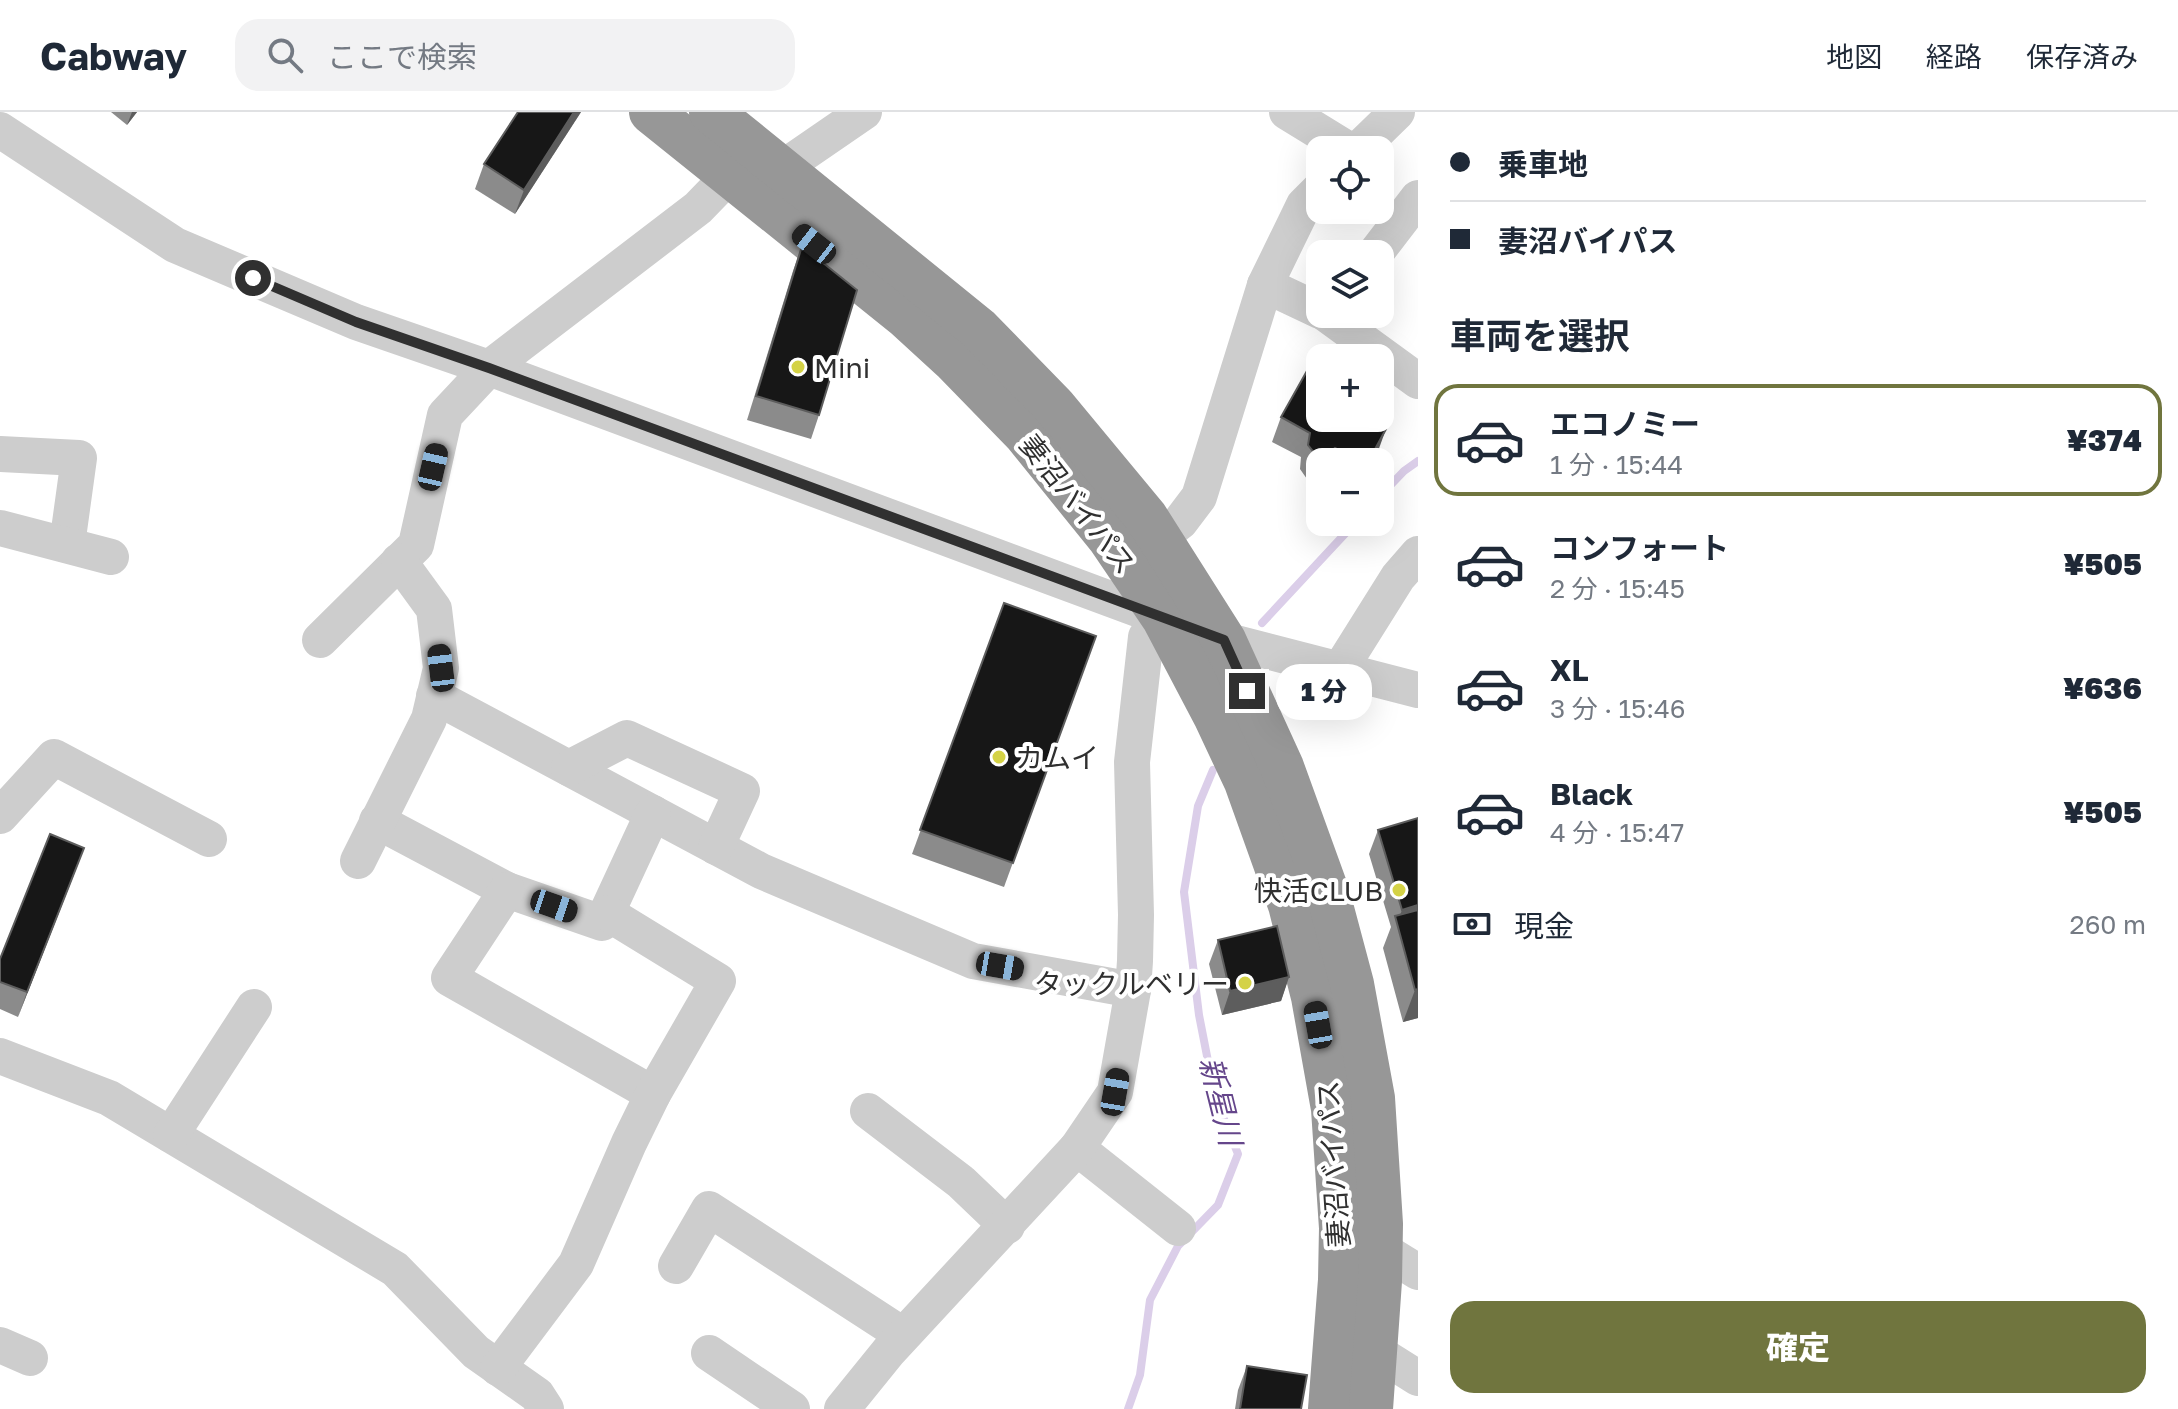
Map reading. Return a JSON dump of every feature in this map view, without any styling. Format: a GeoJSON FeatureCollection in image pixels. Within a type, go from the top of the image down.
{"type":"FeatureCollection","features":[{"type":"Feature","properties":{"kind":"highway","name":"妻沼バイパス"},"geometry":{"type":"LineString","coordinates":[[651,112],[905,316],[1025,434],[1109,538],[1164,619],[1215,716],[1246,782],[1290,905],[1313,997],[1333,1109],[1341,1228],[1330,1409]]}},
{"type":"Feature","properties":{"kind":"highway","name":"妻沼バイパス"},"geometry":{"type":"LineString","coordinates":[[711,112],[979,329],[1054,406],[1146,517],[1224,640],[1282,767],[1328,894],[1352,984],[1373,1098],[1381,1249],[1371,1409]]}},
{"type":"Feature","properties":{"kind":"street"},"geometry":{"type":"LineString","coordinates":[[781,169],[864,112]]}},
{"type":"Feature","properties":{"kind":"street"},"geometry":{"type":"LineString","coordinates":[[1287,112],[1326,136]]}},
{"type":"Feature","properties":{"kind":"street"},"geometry":{"type":"LineString","coordinates":[[1372,136],[1397,112]]}},
{"type":"Feature","properties":{"kind":"street"},"geometry":{"type":"LineString","coordinates":[[0,130],[175,245],[356,322],[489,368],[1224,640],[1418,690]]}},
{"type":"Feature","properties":{"kind":"street"},"geometry":{"type":"LineString","coordinates":[[320,640],[416,545],[445,415],[489,368],[698,208],[729,176]]}},
{"type":"Feature","properties":{"kind":"street"},"geometry":{"type":"LineString","coordinates":[[1159,538],[1180,522],[1199,497],[1265,285],[1306,203]]}},
{"type":"Feature","properties":{"kind":"street"},"geometry":{"type":"LineString","coordinates":[[1386,240],[1404,216]]}},
{"type":"Feature","properties":{"kind":"street"},"geometry":{"type":"LineString","coordinates":[[1265,285],[1306,304]]}},
{"type":"Feature","properties":{"kind":"street"},"geometry":{"type":"LineString","coordinates":[[1345,328],[1418,381]]}},
{"type":"Feature","properties":{"kind":"street"},"geometry":{"type":"LineString","coordinates":[[0,454],[79,458],[67,545]]}},
{"type":"Feature","properties":{"kind":"street"},"geometry":{"type":"LineString","coordinates":[[0,528],[111,557]]}},
{"type":"Feature","properties":{"kind":"street"},"geometry":{"type":"LineString","coordinates":[[1339,671],[1398,577],[1418,554]]}},
{"type":"Feature","properties":{"kind":"street"},"geometry":{"type":"LineString","coordinates":[[358,861],[429,719],[441,668],[434,609],[399,561]]}},
{"type":"Feature","properties":{"kind":"street"},"geometry":{"type":"LineString","coordinates":[[857,1403],[903,1335],[1077,1148],[1115,1092],[1133,990],[1136,915],[1132,762],[1146,637],[1164,619]]}},
{"type":"Feature","properties":{"kind":"street"},"geometry":{"type":"LineString","coordinates":[[434,696],[761,871],[973,961],[1133,990]]}},
{"type":"Feature","properties":{"kind":"street"},"geometry":{"type":"LineString","coordinates":[[569,768],[627,738],[742,791],[716,847]]}},
{"type":"Feature","properties":{"kind":"street"},"geometry":{"type":"LineString","coordinates":[[0,816],[54,757],[209,839]]}},
{"type":"Feature","properties":{"kind":"street"},"geometry":{"type":"LineString","coordinates":[[377,821],[507,890],[602,923],[653,813]]}},
{"type":"Feature","properties":{"kind":"street"},"geometry":{"type":"LineString","coordinates":[[507,890],[449,978],[653,1094]]}},
{"type":"Feature","properties":{"kind":"street"},"geometry":{"type":"LineString","coordinates":[[498,1368],[576,1264],[653,1094],[718,981],[607,913]]}},
{"type":"Feature","properties":{"kind":"street"},"geometry":{"type":"LineString","coordinates":[[171,1135],[254,1007]]}},
{"type":"Feature","properties":{"kind":"street"},"geometry":{"type":"LineString","coordinates":[[0,1056],[109,1098],[395,1269],[476,1352],[537,1395],[546,1409]]}},
{"type":"Feature","properties":{"kind":"street"},"geometry":{"type":"LineString","coordinates":[[868,1111],[961,1182],[1007,1226]]}},
{"type":"Feature","properties":{"kind":"street"},"geometry":{"type":"LineString","coordinates":[[1077,1148],[1178,1228]]}},
{"type":"Feature","properties":{"kind":"street"},"geometry":{"type":"LineString","coordinates":[[676,1266],[709,1209],[903,1335]]}},
{"type":"Feature","properties":{"kind":"street"},"geometry":{"type":"LineString","coordinates":[[1381,1249],[1418,1272]]}},
{"type":"Feature","properties":{"kind":"street"},"geometry":{"type":"LineString","coordinates":[[1375,1351],[1418,1378]]}},
{"type":"Feature","properties":{"kind":"street"},"geometry":{"type":"LineString","coordinates":[[709,1353],[792,1409]]}},
{"type":"Feature","properties":{"kind":"building"},"geometry":{"type":"Polygon","coordinates":[[[518,112],[574,112],[524,190],[484,164],[518,112]]]}},
{"type":"Feature","properties":{"kind":"building","name":"Mini"},"geometry":{"type":"Polygon","coordinates":[[[802,246],[857,290],[819,415],[756,396],[802,246]]]}},
{"type":"Feature","properties":{"kind":"building"},"geometry":{"type":"Polygon","coordinates":[[[1306,373],[1306,431],[1281,417],[1306,373]]]}},
{"type":"Feature","properties":{"kind":"building"},"geometry":{"type":"Polygon","coordinates":[[[1384,432],[1376,448],[1310,448],[1310,433],[1384,432]]]}},
{"type":"Feature","properties":{"kind":"building","name":"カムイ"},"geometry":{"type":"Polygon","coordinates":[[[1004,603],[1096,636],[1013,863],[920,830],[1004,603]]]}},
{"type":"Feature","properties":{"kind":"building"},"geometry":{"type":"Polygon","coordinates":[[[1418,818],[1418,905],[1402,910],[1378,830],[1418,818]]]}},
{"type":"Feature","properties":{"kind":"building"},"geometry":{"type":"Polygon","coordinates":[[[50,834],[84,848],[27,992],[0,982],[0,959],[50,834]]]}},
{"type":"Feature","properties":{"kind":"building"},"geometry":{"type":"Polygon","coordinates":[[[1418,910],[1418,989],[1415,990],[1395,916],[1418,910]]]}},
{"type":"Feature","properties":{"kind":"building"},"geometry":{"type":"Polygon","coordinates":[[[1277,926],[1289,977],[1230,991],[1218,940],[1277,926]]]}},
{"type":"Feature","properties":{"kind":"building"},"geometry":{"type":"Polygon","coordinates":[[[1247,1366],[1307,1375],[1301,1409],[1240,1409],[1247,1366]]]}},
{"type":"Feature","properties":{"kind":"waterway","name":"新星川"},"geometry":{"type":"LineString","coordinates":[[1394,481],[1418,461]]}},
{"type":"Feature","properties":{"kind":"waterway","name":"新星川"},"geometry":{"type":"LineString","coordinates":[[1262,623],[1343,536]]}},
{"type":"Feature","properties":{"kind":"waterway","name":"新星川"},"geometry":{"type":"LineString","coordinates":[[1128,1409],[1140,1375],[1150,1300],[1178,1246],[1218,1205],[1238,1154],[1215,1097],[1199,1015],[1184,892],[1198,806],[1213,770]]}},
{"type":"Feature","properties":{"kind":"place","name":"Mini"},"geometry":{"type":"Point","coordinates":[798,367]}},
{"type":"Feature","properties":{"kind":"place","name":"カムイ"},"geometry":{"type":"Point","coordinates":[999,757]}},
{"type":"Feature","properties":{"kind":"place","name":"快活CLUB"},"geometry":{"type":"Point","coordinates":[1399,890]}},
{"type":"Feature","properties":{"kind":"place","name":"タックルベリー"},"geometry":{"type":"Point","coordinates":[1245,983]}},
{"type":"Feature","properties":{"kind":"route"},"geometry":{"type":"LineString","coordinates":[[253,278],[356,322],[489,368],[1224,640],[1247,691]]}}]}
